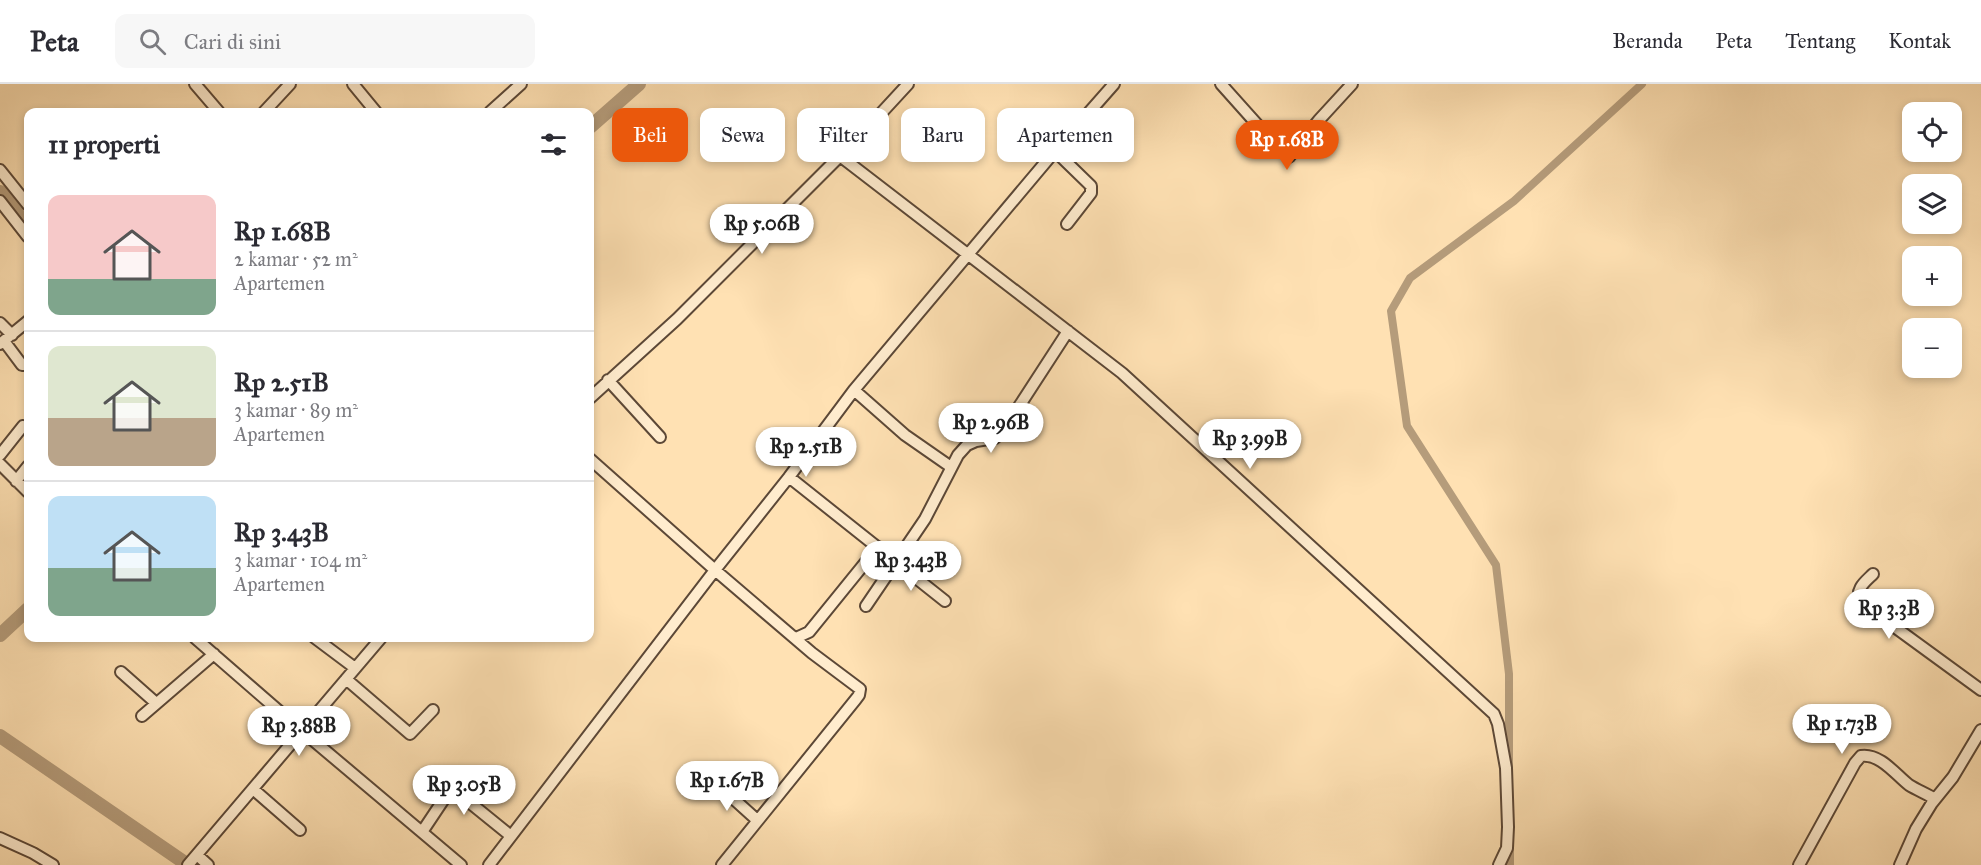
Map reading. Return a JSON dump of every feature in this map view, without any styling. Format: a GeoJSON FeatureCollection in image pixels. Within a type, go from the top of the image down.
{"type":"FeatureCollection","features":[{"type":"Feature","properties":{"kind":"street"},"geometry":{"type":"LineString","coordinates":[[195,84],[216,108]]}},
{"type":"Feature","properties":{"kind":"street"},"geometry":{"type":"LineString","coordinates":[[268,108],[290,84]]}},
{"type":"Feature","properties":{"kind":"street"},"geometry":{"type":"LineString","coordinates":[[353,84],[373,108]]}},
{"type":"Feature","properties":{"kind":"street"},"geometry":{"type":"LineString","coordinates":[[494,108],[521,84]]}},
{"type":"Feature","properties":{"kind":"street"},"geometry":{"type":"LineString","coordinates":[[885,108],[908,84]]}},
{"type":"Feature","properties":{"kind":"street"},"geometry":{"type":"LineString","coordinates":[[1093,108],[1114,84]]}},
{"type":"Feature","properties":{"kind":"street"},"geometry":{"type":"LineString","coordinates":[[1221,84],[1289,157],[1352,84]]}},
{"type":"Feature","properties":{"kind":"street"},"geometry":{"type":"LineString","coordinates":[[594,394],[686,311],[834,162]]}},
{"type":"Feature","properties":{"kind":"street"},"geometry":{"type":"LineString","coordinates":[[848,162],[1122,373],[1494,714],[1506,768],[1508,827],[1507,848],[1499,865]]}},
{"type":"Feature","properties":{"kind":"street"},"geometry":{"type":"LineString","coordinates":[[489,865],[854,390],[1046,162]]}},
{"type":"Feature","properties":{"kind":"street"},"geometry":{"type":"LineString","coordinates":[[1066,162],[1091,186],[1091,194],[1067,224]]}},
{"type":"Feature","properties":{"kind":"street"},"geometry":{"type":"LineString","coordinates":[[0,170],[24,200]]}},
{"type":"Feature","properties":{"kind":"street"},"geometry":{"type":"LineString","coordinates":[[0,201],[24,232]]}},
{"type":"Feature","properties":{"kind":"street"},"geometry":{"type":"LineString","coordinates":[[0,323],[5,340],[24,365]]}},
{"type":"Feature","properties":{"kind":"street"},"geometry":{"type":"LineString","coordinates":[[5,340],[24,324]]}},
{"type":"Feature","properties":{"kind":"street"},"geometry":{"type":"LineString","coordinates":[[866,606],[925,519],[951,467],[967,445],[995,438],[1007,425],[1068,331]]}},
{"type":"Feature","properties":{"kind":"street"},"geometry":{"type":"LineString","coordinates":[[608,380],[660,437]]}},
{"type":"Feature","properties":{"kind":"street"},"geometry":{"type":"LineString","coordinates":[[854,390],[904,435],[951,467]]}},
{"type":"Feature","properties":{"kind":"street"},"geometry":{"type":"LineString","coordinates":[[0,455],[23,426]]}},
{"type":"Feature","properties":{"kind":"street"},"geometry":{"type":"LineString","coordinates":[[594,463],[715,570],[855,684],[860,691],[856,699],[722,865]]}},
{"type":"Feature","properties":{"kind":"street"},"geometry":{"type":"LineString","coordinates":[[0,464],[24,488]]}},
{"type":"Feature","properties":{"kind":"street"},"geometry":{"type":"LineString","coordinates":[[16,481],[24,471]]}},
{"type":"Feature","properties":{"kind":"street"},"geometry":{"type":"LineString","coordinates":[[789,477],[945,601]]}},
{"type":"Feature","properties":{"kind":"street"},"geometry":{"type":"LineString","coordinates":[[796,638],[809,632],[878,547]]}},
{"type":"Feature","properties":{"kind":"street"},"geometry":{"type":"LineString","coordinates":[[1873,574],[1857,592],[1859,601],[1981,690]]}},
{"type":"Feature","properties":{"kind":"street"},"geometry":{"type":"LineString","coordinates":[[200,642],[461,865]]}},
{"type":"Feature","properties":{"kind":"street"},"geometry":{"type":"LineString","coordinates":[[320,642],[355,668]]}},
{"type":"Feature","properties":{"kind":"street"},"geometry":{"type":"LineString","coordinates":[[208,865],[193,859],[376,642]]}},
{"type":"Feature","properties":{"kind":"street"},"geometry":{"type":"LineString","coordinates":[[142,716],[214,654]]}},
{"type":"Feature","properties":{"kind":"street"},"geometry":{"type":"LineString","coordinates":[[121,672],[156,703]]}},
{"type":"Feature","properties":{"kind":"street"},"geometry":{"type":"LineString","coordinates":[[346,679],[410,734],[433,710]]}},
{"type":"Feature","properties":{"kind":"street"},"geometry":{"type":"LineString","coordinates":[[1900,865],[1935,799],[1953,777],[1981,730]]}},
{"type":"Feature","properties":{"kind":"street"},"geometry":{"type":"LineString","coordinates":[[1799,865],[1861,756],[1869,756],[1883,764],[1912,786],[1935,799]]}},
{"type":"Feature","properties":{"kind":"street"},"geometry":{"type":"LineString","coordinates":[[716,783],[757,819]]}},
{"type":"Feature","properties":{"kind":"street"},"geometry":{"type":"LineString","coordinates":[[253,789],[300,830]]}},
{"type":"Feature","properties":{"kind":"street"},"geometry":{"type":"LineString","coordinates":[[422,832],[450,790],[453,789],[511,836]]}},
{"type":"Feature","properties":{"kind":"street"},"geometry":{"type":"LineString","coordinates":[[0,838],[53,865]]}},
{"type":"Feature","properties":{"kind":"waterway"},"geometry":{"type":"LineString","coordinates":[[594,123],[639,84]]}},
{"type":"Feature","properties":{"kind":"waterway"},"geometry":{"type":"LineString","coordinates":[[1509,766],[1509,674],[1496,565],[1407,426],[1391,311],[1410,278],[1514,201],[1642,84]]}},
{"type":"Feature","properties":{"kind":"waterway"},"geometry":{"type":"LineString","coordinates":[[0,192],[24,222]]}},
{"type":"Feature","properties":{"kind":"waterway"},"geometry":{"type":"LineString","coordinates":[[0,635],[24,613]]}},
{"type":"Feature","properties":{"kind":"waterway"},"geometry":{"type":"LineString","coordinates":[[0,736],[188,865]]}},
{"type":"Feature","properties":{"kind":"waterway"},"geometry":{"type":"LineString","coordinates":[[1510,844],[1510,865]]}}]}
